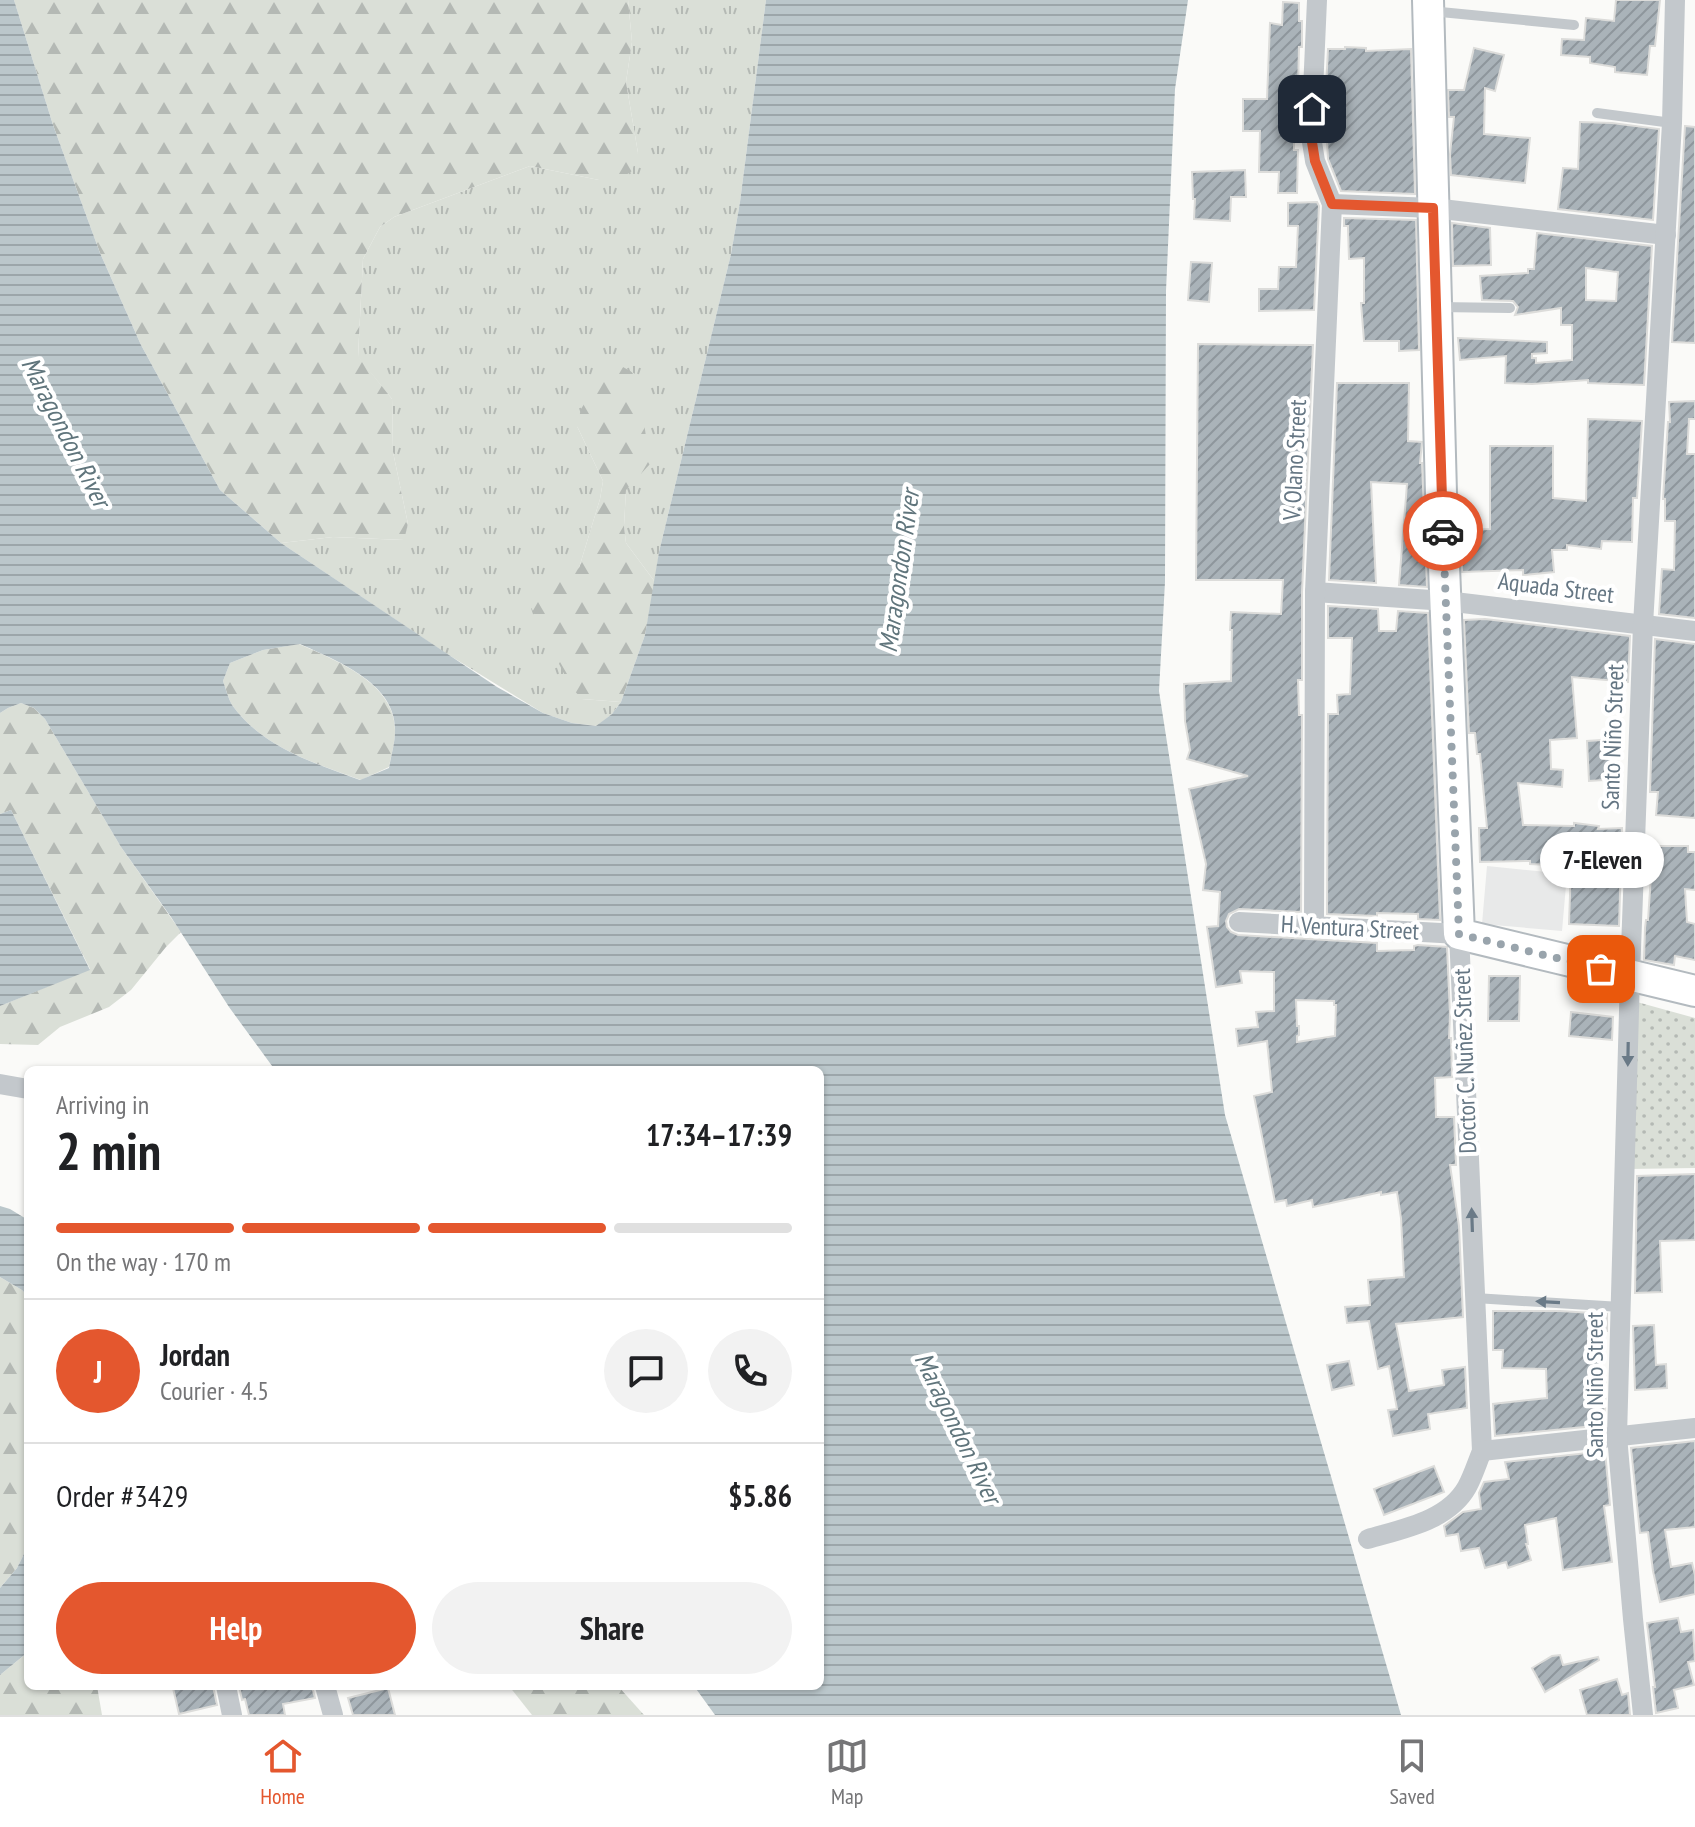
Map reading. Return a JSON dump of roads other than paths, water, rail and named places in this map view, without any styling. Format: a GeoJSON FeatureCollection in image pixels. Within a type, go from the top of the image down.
{"type":"FeatureCollection","features":[{"type":"Feature","properties":{"kind":"main road","name":"Doctor C. Nuñez Street"},"geometry":{"type":"LineString","coordinates":[[1428,6],[1441,493],[1459,934]]}},
{"type":"Feature","properties":{"kind":"main road","name":"H. Ventura Street"},"geometry":{"type":"LineString","coordinates":[[1459,934],[1695,991]]}},
{"type":"Feature","properties":{"kind":"street","name":"V. Olano Street"},"geometry":{"type":"LineString","coordinates":[[1314,926],[1315,592],[1332,204],[1315,161],[1311,136],[1317,0]]}},
{"type":"Feature","properties":{"kind":"street","name":"Santo Niño Street"},"geometry":{"type":"LineString","coordinates":[[1643,1715],[1617,1436],[1643,625],[1672,123],[1675,0]]}},
{"type":"Feature","properties":{"kind":"street"},"geometry":{"type":"LineString","coordinates":[[1332,204],[1433,208],[1666,235]]}},
{"type":"Feature","properties":{"kind":"street","name":"Aquada Street"},"geometry":{"type":"LineString","coordinates":[[1315,592],[1446,601],[1695,631]]}},
{"type":"Feature","properties":{"kind":"street","name":"H. Ventura Street"},"geometry":{"type":"LineString","coordinates":[[1239,922],[1459,934]]}},
{"type":"Feature","properties":{"kind":"street","name":"Doctor C. Nuñez Street"},"geometry":{"type":"LineString","coordinates":[[1459,934],[1482,1451]]}},
{"type":"Feature","properties":{"kind":"street"},"geometry":{"type":"LineString","coordinates":[[0,1084],[24,1088]]}},
{"type":"Feature","properties":{"kind":"street"},"geometry":{"type":"LineString","coordinates":[[1368,1539],[1423,1522],[1448,1509],[1467,1489],[1482,1451],[1695,1428]]}},
{"type":"Feature","properties":{"kind":"street"},"geometry":{"type":"LineString","coordinates":[[227,1690],[232,1715]]}},
{"type":"Feature","properties":{"kind":"street"},"geometry":{"type":"LineString","coordinates":[[330,1690],[333,1715]]}},
{"type":"Feature","properties":{"kind":"lane"},"geometry":{"type":"LineString","coordinates":[[1428,6],[1574,25]]}},
{"type":"Feature","properties":{"kind":"lane"},"geometry":{"type":"LineString","coordinates":[[1597,113],[1672,123]]}},
{"type":"Feature","properties":{"kind":"lane"},"geometry":{"type":"LineString","coordinates":[[1436,307],[1510,308]]}},
{"type":"Feature","properties":{"kind":"lane"},"geometry":{"type":"LineString","coordinates":[[1475,1298],[1621,1307]]}},
{"type":"Feature","properties":{"kind":"water","name":"Maragondon River"},"geometry":{"type":"Polygon","coordinates":[[[0,0],[14,0],[53,125],[100,253],[141,345],[220,490],[281,543],[497,687],[543,713],[572,723],[596,726],[612,714],[621,702],[645,635],[659,552],[731,254],[766,0],[1188,0],[1175,89],[1166,291],[1165,582],[1159,691],[1225,1115],[1401,1715],[715,1715],[697,1690],[824,1690],[824,1066],[272,1066],[121,847],[45,719],[34,708],[21,703],[0,713],[0,0]],[[300,644],[263,650],[230,663],[223,681],[232,705],[258,732],[290,752],[360,780],[389,768],[394,745],[393,714],[386,699],[375,687],[346,666],[300,644]]]}},
{"type":"Feature","properties":{"kind":"water"},"geometry":{"type":"Polygon","coordinates":[[[11,810],[90,970],[0,1006],[0,814],[11,810]]]}},
{"type":"Feature","properties":{"kind":"water"},"geometry":{"type":"Polygon","coordinates":[[[0,1206],[24,1218],[24,1292],[0,1277],[0,1206]]]}},
{"type":"Feature","properties":{"kind":"water"},"geometry":{"type":"Polygon","coordinates":[[[24,1554],[24,1655],[0,1675],[0,1588],[24,1554]]]}},
{"type":"Feature","properties":{"kind":"place","name":"7-Eleven"},"geometry":{"type":"Point","coordinates":[1601,969]}}]}
